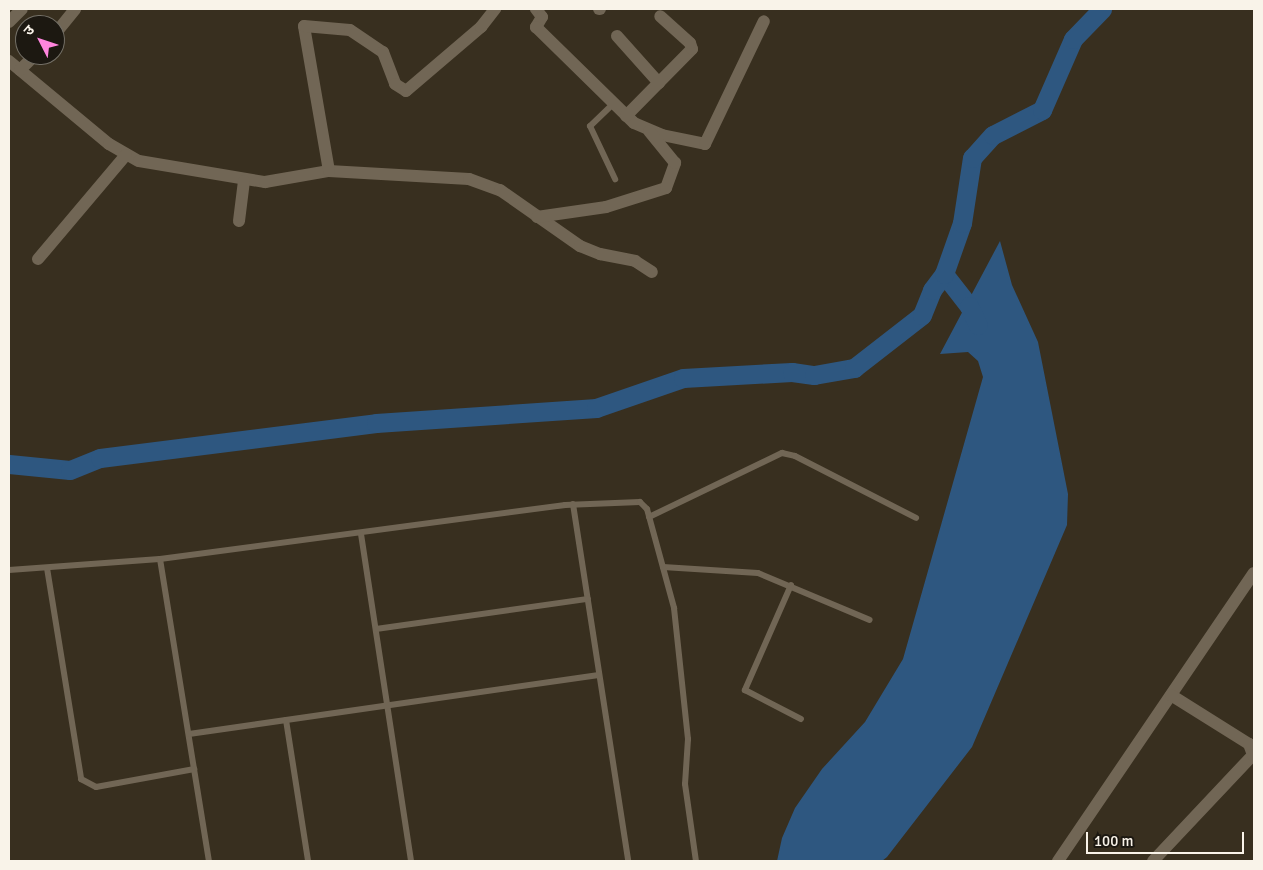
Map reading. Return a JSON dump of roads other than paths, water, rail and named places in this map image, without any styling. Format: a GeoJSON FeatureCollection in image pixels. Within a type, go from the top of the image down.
{"type":"FeatureCollection","features":[{"type":"Feature","properties":{"kind":"street"},"geometry":{"type":"LineString","coordinates":[[9,22],[22,9]]}},
{"type":"Feature","properties":{"kind":"street"},"geometry":{"type":"LineString","coordinates":[[65,22],[75,9]]}},
{"type":"Feature","properties":{"kind":"street"},"geometry":{"type":"LineString","coordinates":[[329,171],[304,26],[350,30],[383,52],[395,84],[406,91],[481,27],[495,9]]}},
{"type":"Feature","properties":{"kind":"street"},"geometry":{"type":"LineString","coordinates":[[537,217],[606,207],[666,188],[676,163],[648,130],[626,116],[536,27],[542,12]]}},
{"type":"Feature","properties":{"kind":"street"},"geometry":{"type":"LineString","coordinates":[[626,116],[692,46],[660,16]]}},
{"type":"Feature","properties":{"kind":"street"},"geometry":{"type":"LineString","coordinates":[[648,130],[708,144],[764,21]]}},
{"type":"Feature","properties":{"kind":"street"},"geometry":{"type":"LineString","coordinates":[[617,36],[660,82]]}},
{"type":"Feature","properties":{"kind":"street"},"geometry":{"type":"LineString","coordinates":[[9,61],[126,155],[244,181],[265,182],[329,171],[469,180],[500,190],[580,246],[600,254],[635,261],[652,272]]}},
{"type":"Feature","properties":{"kind":"street"},"geometry":{"type":"LineString","coordinates":[[20,70],[25,65]]}},
{"type":"Feature","properties":{"kind":"street"},"geometry":{"type":"LineString","coordinates":[[38,259],[126,155]]}},
{"type":"Feature","properties":{"kind":"street"},"geometry":{"type":"LineString","coordinates":[[240,221],[244,181]]}},
{"type":"Feature","properties":{"kind":"street"},"geometry":{"type":"LineString","coordinates":[[1058,861],[1254,573]]}},
{"type":"Feature","properties":{"kind":"street"},"geometry":{"type":"LineString","coordinates":[[1153,861],[1253,755],[1249,744],[1171,695]]}},
{"type":"Feature","properties":{"kind":"lane"},"geometry":{"type":"LineString","coordinates":[[613,104],[590,126],[615,179]]}},
{"type":"Feature","properties":{"kind":"lane"},"geometry":{"type":"LineString","coordinates":[[649,518],[782,453],[795,456],[916,518]]}},
{"type":"Feature","properties":{"kind":"lane"},"geometry":{"type":"LineString","coordinates":[[9,570],[160,559],[361,534],[573,504],[640,502],[649,518],[674,608],[688,739],[685,784],[696,861]]}},
{"type":"Feature","properties":{"kind":"lane"},"geometry":{"type":"LineString","coordinates":[[573,504],[628,861]]}},
{"type":"Feature","properties":{"kind":"lane"},"geometry":{"type":"LineString","coordinates":[[361,534],[411,861]]}},
{"type":"Feature","properties":{"kind":"lane"},"geometry":{"type":"LineString","coordinates":[[160,559],[209,861]]}},
{"type":"Feature","properties":{"kind":"lane"},"geometry":{"type":"LineString","coordinates":[[663,567],[732,568],[791,585],[870,620]]}},
{"type":"Feature","properties":{"kind":"lane"},"geometry":{"type":"LineString","coordinates":[[47,568],[81,779],[96,787],[194,769]]}},
{"type":"Feature","properties":{"kind":"lane"},"geometry":{"type":"LineString","coordinates":[[791,585],[746,690],[801,718]]}},
{"type":"Feature","properties":{"kind":"lane"},"geometry":{"type":"LineString","coordinates":[[376,629],[588,599]]}},
{"type":"Feature","properties":{"kind":"lane"},"geometry":{"type":"LineString","coordinates":[[189,734],[599,675]]}},
{"type":"Feature","properties":{"kind":"lane"},"geometry":{"type":"LineString","coordinates":[[286,720],[308,861]]}},
{"type":"Feature","properties":{"kind":"water"},"geometry":{"type":"Polygon","coordinates":[[[1000,241],[1012,285],[1038,342],[1068,494],[1067,525],[972,747],[887,857],[882,861],[777,861],[782,838],[795,808],[822,769],[865,722],[903,659],[983,377],[978,361],[968,352],[940,354],[1000,241]]]}},
{"type":"Feature","properties":{"kind":"waterway"},"geometry":{"type":"LineString","coordinates":[[9,464],[70,470],[100,458],[376,423],[596,408],[683,378],[792,372],[814,375],[854,368],[922,315],[932,290],[944,274],[962,223],[972,158],[993,135],[1042,110],[1073,39],[1102,9]]}},
{"type":"Feature","properties":{"kind":"waterway"},"geometry":{"type":"LineString","coordinates":[[944,274],[969,306],[978,325]]}}]}
